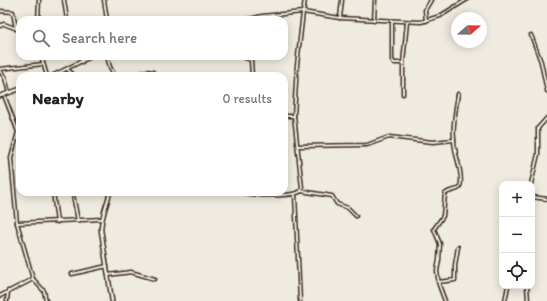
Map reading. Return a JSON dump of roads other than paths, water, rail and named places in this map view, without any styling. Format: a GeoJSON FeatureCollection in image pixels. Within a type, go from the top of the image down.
{"type":"FeatureCollection","features":[{"type":"Feature","properties":{"kind":"street"},"geometry":{"type":"LineString","coordinates":[[38,0],[38,16]]}},
{"type":"Feature","properties":{"kind":"street"},"geometry":{"type":"LineString","coordinates":[[64,0],[66,16]]}},
{"type":"Feature","properties":{"kind":"street"},"geometry":{"type":"LineString","coordinates":[[104,0],[106,16]]}},
{"type":"Feature","properties":{"kind":"street"},"geometry":{"type":"LineString","coordinates":[[301,192],[302,177],[294,116],[297,65],[305,0]]}},
{"type":"Feature","properties":{"kind":"street"},"geometry":{"type":"LineString","coordinates":[[340,18],[342,0]]}},
{"type":"Feature","properties":{"kind":"street"},"geometry":{"type":"LineString","coordinates":[[374,21],[375,0]]}},
{"type":"Feature","properties":{"kind":"street"},"geometry":{"type":"LineString","coordinates":[[426,21],[425,10],[431,0]]}},
{"type":"Feature","properties":{"kind":"street"},"geometry":{"type":"LineString","coordinates":[[262,16],[303,12],[340,18],[374,21],[426,21],[454,8],[466,0]]}},
{"type":"Feature","properties":{"kind":"street"},"geometry":{"type":"LineString","coordinates":[[0,11],[13,12],[16,29]]}},
{"type":"Feature","properties":{"kind":"street"},"geometry":{"type":"LineString","coordinates":[[392,22],[392,60],[394,63],[403,63]]}},
{"type":"Feature","properties":{"kind":"street"},"geometry":{"type":"LineString","coordinates":[[402,94],[407,22]]}},
{"type":"Feature","properties":{"kind":"street"},"geometry":{"type":"LineString","coordinates":[[0,26],[4,24],[16,29]]}},
{"type":"Feature","properties":{"kind":"street"},"geometry":{"type":"LineString","coordinates":[[531,35],[541,62],[547,91]]}},
{"type":"Feature","properties":{"kind":"street"},"geometry":{"type":"LineString","coordinates":[[42,60],[46,72]]}},
{"type":"Feature","properties":{"kind":"street"},"geometry":{"type":"LineString","coordinates":[[63,72],[85,60]]}},
{"type":"Feature","properties":{"kind":"street"},"geometry":{"type":"LineString","coordinates":[[108,60],[112,72]]}},
{"type":"Feature","properties":{"kind":"street"},"geometry":{"type":"LineString","coordinates":[[251,60],[252,72]]}},
{"type":"Feature","properties":{"kind":"street"},"geometry":{"type":"LineString","coordinates":[[9,93],[5,78],[0,70],[43,64]]}},
{"type":"Feature","properties":{"kind":"street"},"geometry":{"type":"LineString","coordinates":[[0,96],[16,90]]}},
{"type":"Feature","properties":{"kind":"street"},"geometry":{"type":"LineString","coordinates":[[445,301],[438,282],[437,271],[440,246],[435,227],[443,216],[445,194],[450,190],[458,189],[460,184],[460,169],[454,140],[454,119],[458,94]]}},
{"type":"Feature","properties":{"kind":"street"},"geometry":{"type":"LineString","coordinates":[[4,95],[16,127]]}},
{"type":"Feature","properties":{"kind":"street"},"geometry":{"type":"LineString","coordinates":[[288,116],[294,116]]}},
{"type":"Feature","properties":{"kind":"street"},"geometry":{"type":"LineString","coordinates":[[532,181],[538,154],[538,128],[547,118]]}},
{"type":"Feature","properties":{"kind":"street"},"geometry":{"type":"LineString","coordinates":[[298,146],[367,145],[394,136],[433,142],[454,140]]}},
{"type":"Feature","properties":{"kind":"street"},"geometry":{"type":"LineString","coordinates":[[16,138],[10,158],[18,223],[33,279],[44,291],[46,301]]}},
{"type":"Feature","properties":{"kind":"street"},"geometry":{"type":"LineString","coordinates":[[288,195],[295,195],[301,192],[332,196],[337,204],[348,208],[356,216]]}},
{"type":"Feature","properties":{"kind":"street"},"geometry":{"type":"LineString","coordinates":[[295,195],[300,301]]}},
{"type":"Feature","properties":{"kind":"street"},"geometry":{"type":"LineString","coordinates":[[53,196],[57,222]]}},
{"type":"Feature","properties":{"kind":"street"},"geometry":{"type":"LineString","coordinates":[[73,196],[78,221]]}},
{"type":"Feature","properties":{"kind":"street"},"geometry":{"type":"LineString","coordinates":[[109,196],[102,219],[102,241],[112,301]]}},
{"type":"Feature","properties":{"kind":"street"},"geometry":{"type":"LineString","coordinates":[[535,197],[547,199]]}},
{"type":"Feature","properties":{"kind":"street"},"geometry":{"type":"LineString","coordinates":[[18,223],[102,219]]}},
{"type":"Feature","properties":{"kind":"street"},"geometry":{"type":"LineString","coordinates":[[438,282],[455,280],[455,265],[458,247]]}},
{"type":"Feature","properties":{"kind":"street"},"geometry":{"type":"LineString","coordinates":[[72,274],[107,266]]}},
{"type":"Feature","properties":{"kind":"street"},"geometry":{"type":"LineString","coordinates":[[108,275],[131,272],[155,279]]}},
{"type":"Feature","properties":{"kind":"street"},"geometry":{"type":"LineString","coordinates":[[0,296],[33,279]]}},
{"type":"Feature","properties":{"kind":"street"},"geometry":{"type":"LineString","coordinates":[[505,301],[507,289]]}},
{"type":"Feature","properties":{"kind":"street"},"geometry":{"type":"LineString","coordinates":[[527,289],[528,301]]}},
{"type":"Feature","properties":{"kind":"street"},"geometry":{"type":"LineString","coordinates":[[7,301],[8,291]]}}]}
